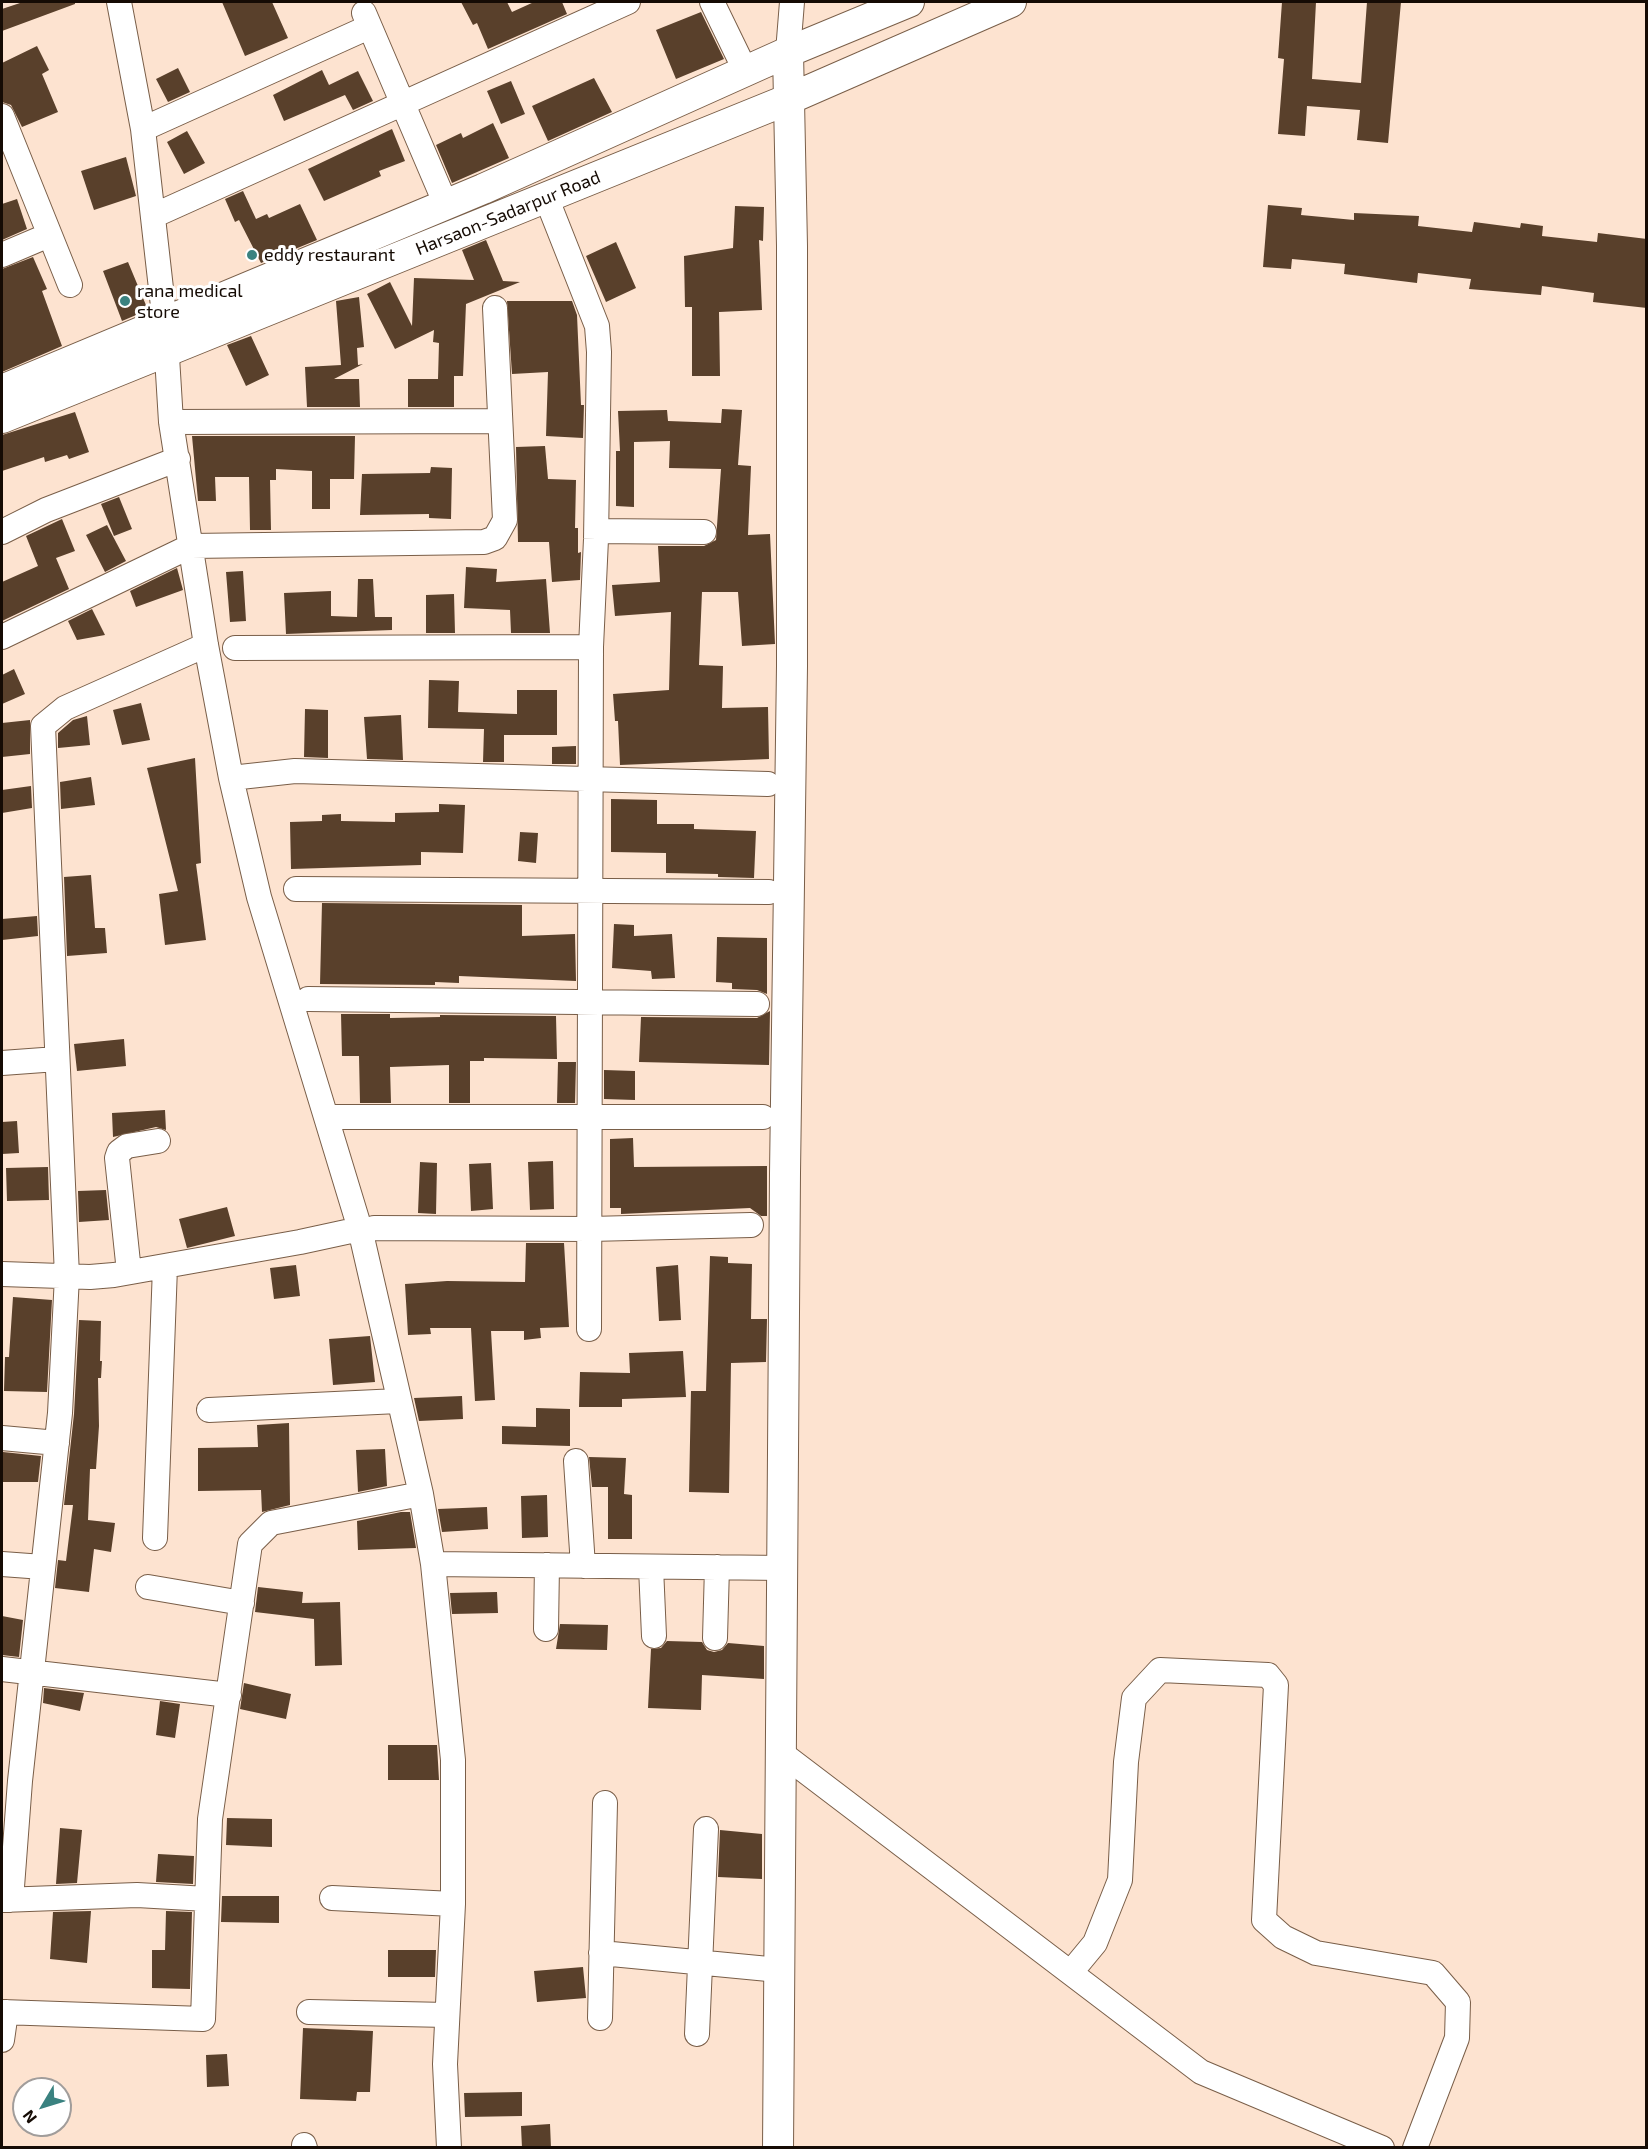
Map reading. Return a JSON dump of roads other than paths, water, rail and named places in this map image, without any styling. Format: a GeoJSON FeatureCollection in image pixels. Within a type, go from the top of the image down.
{"type":"FeatureCollection","features":[{"type":"Feature","properties":{"kind":"street"},"geometry":{"type":"LineString","coordinates":[[119,2],[142,129],[153,216],[171,422],[206,645],[231,778],[258,897],[327,1117],[367,1228],[398,1401],[421,1494],[433,1564],[453,1760],[453,1904],[445,2087],[449,2148]]}},
{"type":"Feature","properties":{"kind":"street"},"geometry":{"type":"LineString","coordinates":[[153,216],[628,2]]}},
{"type":"Feature","properties":{"kind":"street"},"geometry":{"type":"LineString","coordinates":[[712,2],[746,72]]}},
{"type":"Feature","properties":{"kind":"street"},"geometry":{"type":"LineString","coordinates":[[778,2148],[784,1197],[792,666],[792,246],[788,52],[792,2]]}},
{"type":"Feature","properties":{"kind":"street","name":"Harsaon-Sadarpur Road"},"geometry":{"type":"LineString","coordinates":[[2,418],[165,337],[446,204],[788,52],[909,2]]}},
{"type":"Feature","properties":{"kind":"street","name":"Harsaon-Sadarpur Road"},"geometry":{"type":"LineString","coordinates":[[2,390],[165,337],[546,197],[789,99],[1011,2]]}},
{"type":"Feature","properties":{"kind":"street"},"geometry":{"type":"LineString","coordinates":[[142,129],[366,20],[446,204]]}},
{"type":"Feature","properties":{"kind":"street"},"geometry":{"type":"LineString","coordinates":[[2,117],[70,285]]}},
{"type":"Feature","properties":{"kind":"street"},"geometry":{"type":"LineString","coordinates":[[546,197],[597,326],[599,392],[597,531],[591,647],[589,1329]]}},
{"type":"Feature","properties":{"kind":"street"},"geometry":{"type":"LineString","coordinates":[[2,255],[49,235]]}},
{"type":"Feature","properties":{"kind":"street"},"geometry":{"type":"LineString","coordinates":[[2,637],[191,546],[484,542],[495,538],[505,520],[495,308]]}},
{"type":"Feature","properties":{"kind":"street"},"geometry":{"type":"LineString","coordinates":[[171,422],[500,421]]}},
{"type":"Feature","properties":{"kind":"street"},"geometry":{"type":"LineString","coordinates":[[2,532],[46,510],[178,459]]}},
{"type":"Feature","properties":{"kind":"street"},"geometry":{"type":"LineString","coordinates":[[597,531],[704,532]]}},
{"type":"Feature","properties":{"kind":"street"},"geometry":{"type":"LineString","coordinates":[[206,645],[66,708],[43,726],[67,1276],[57,1443],[32,1674],[11,1780],[6,1900],[137,1895],[207,1899]]}},
{"type":"Feature","properties":{"kind":"street"},"geometry":{"type":"LineString","coordinates":[[235,648],[591,647]]}},
{"type":"Feature","properties":{"kind":"street"},"geometry":{"type":"LineString","coordinates":[[231,778],[295,771],[768,784]]}},
{"type":"Feature","properties":{"kind":"street"},"geometry":{"type":"LineString","coordinates":[[296,889],[769,892]]}},
{"type":"Feature","properties":{"kind":"street"},"geometry":{"type":"LineString","coordinates":[[308,999],[757,1004]]}},
{"type":"Feature","properties":{"kind":"street"},"geometry":{"type":"LineString","coordinates":[[2,1063],[57,1059]]}},
{"type":"Feature","properties":{"kind":"street"},"geometry":{"type":"LineString","coordinates":[[327,1117],[763,1117]]}},
{"type":"Feature","properties":{"kind":"street"},"geometry":{"type":"LineString","coordinates":[[129,1272],[117,1158],[119,1152],[127,1146],[158,1141]]}},
{"type":"Feature","properties":{"kind":"street"},"geometry":{"type":"LineString","coordinates":[[2,1274],[67,1276],[129,1272],[367,1228],[590,1229],[751,1225]]}},
{"type":"Feature","properties":{"kind":"street"},"geometry":{"type":"LineString","coordinates":[[155,1538],[165,1267]]}},
{"type":"Feature","properties":{"kind":"street"},"geometry":{"type":"LineString","coordinates":[[209,1410],[398,1401]]}},
{"type":"Feature","properties":{"kind":"street"},"geometry":{"type":"LineString","coordinates":[[2,1438],[57,1443]]}},
{"type":"Feature","properties":{"kind":"street"},"geometry":{"type":"LineString","coordinates":[[576,1461],[583,1566]]}},
{"type":"Feature","properties":{"kind":"street"},"geometry":{"type":"LineString","coordinates":[[2,2040],[4,2012],[203,2019],[210,1818],[250,1544],[271,1523],[421,1494]]}},
{"type":"Feature","properties":{"kind":"street"},"geometry":{"type":"LineString","coordinates":[[2,1564],[43,1566]]}},
{"type":"Feature","properties":{"kind":"street"},"geometry":{"type":"LineString","coordinates":[[433,1564],[783,1568]]}},
{"type":"Feature","properties":{"kind":"street"},"geometry":{"type":"LineString","coordinates":[[546,1629],[547,1565]]}},
{"type":"Feature","properties":{"kind":"street"},"geometry":{"type":"LineString","coordinates":[[651,1567],[654,1636]]}},
{"type":"Feature","properties":{"kind":"street"},"geometry":{"type":"LineString","coordinates":[[715,1638],[717,1567]]}},
{"type":"Feature","properties":{"kind":"street"},"geometry":{"type":"LineString","coordinates":[[148,1587],[242,1603]]}},
{"type":"Feature","properties":{"kind":"street"},"geometry":{"type":"LineString","coordinates":[[2,1670],[229,1695]]}},
{"type":"Feature","properties":{"kind":"street"},"geometry":{"type":"LineString","coordinates":[[1071,1972],[1095,1943],[1120,1880],[1126,1762],[1134,1698],[1160,1670],[1268,1675],[1276,1685],[1264,1920],[1283,1937],[1316,1953],[1433,1973],[1458,2002],[1457,2038],[1415,2148]]}},
{"type":"Feature","properties":{"kind":"street"},"geometry":{"type":"LineString","coordinates":[[780,1752],[1201,2072],[1382,2148]]}},
{"type":"Feature","properties":{"kind":"street"},"geometry":{"type":"LineString","coordinates":[[600,2018],[605,1803]]}},
{"type":"Feature","properties":{"kind":"street"},"geometry":{"type":"LineString","coordinates":[[697,2034],[706,1829]]}},
{"type":"Feature","properties":{"kind":"street"},"geometry":{"type":"LineString","coordinates":[[332,1898],[453,1904]]}},
{"type":"Feature","properties":{"kind":"street"},"geometry":{"type":"LineString","coordinates":[[601,1953],[779,1970]]}},
{"type":"Feature","properties":{"kind":"street"},"geometry":{"type":"LineString","coordinates":[[309,2012],[447,2015]]}},
{"type":"Feature","properties":{"kind":"place","name":"eddy restaurant"},"geometry":{"type":"Point","coordinates":[252,255]}},
{"type":"Feature","properties":{"kind":"place","name":"rana medical store"},"geometry":{"type":"Point","coordinates":[125,301]}}]}
